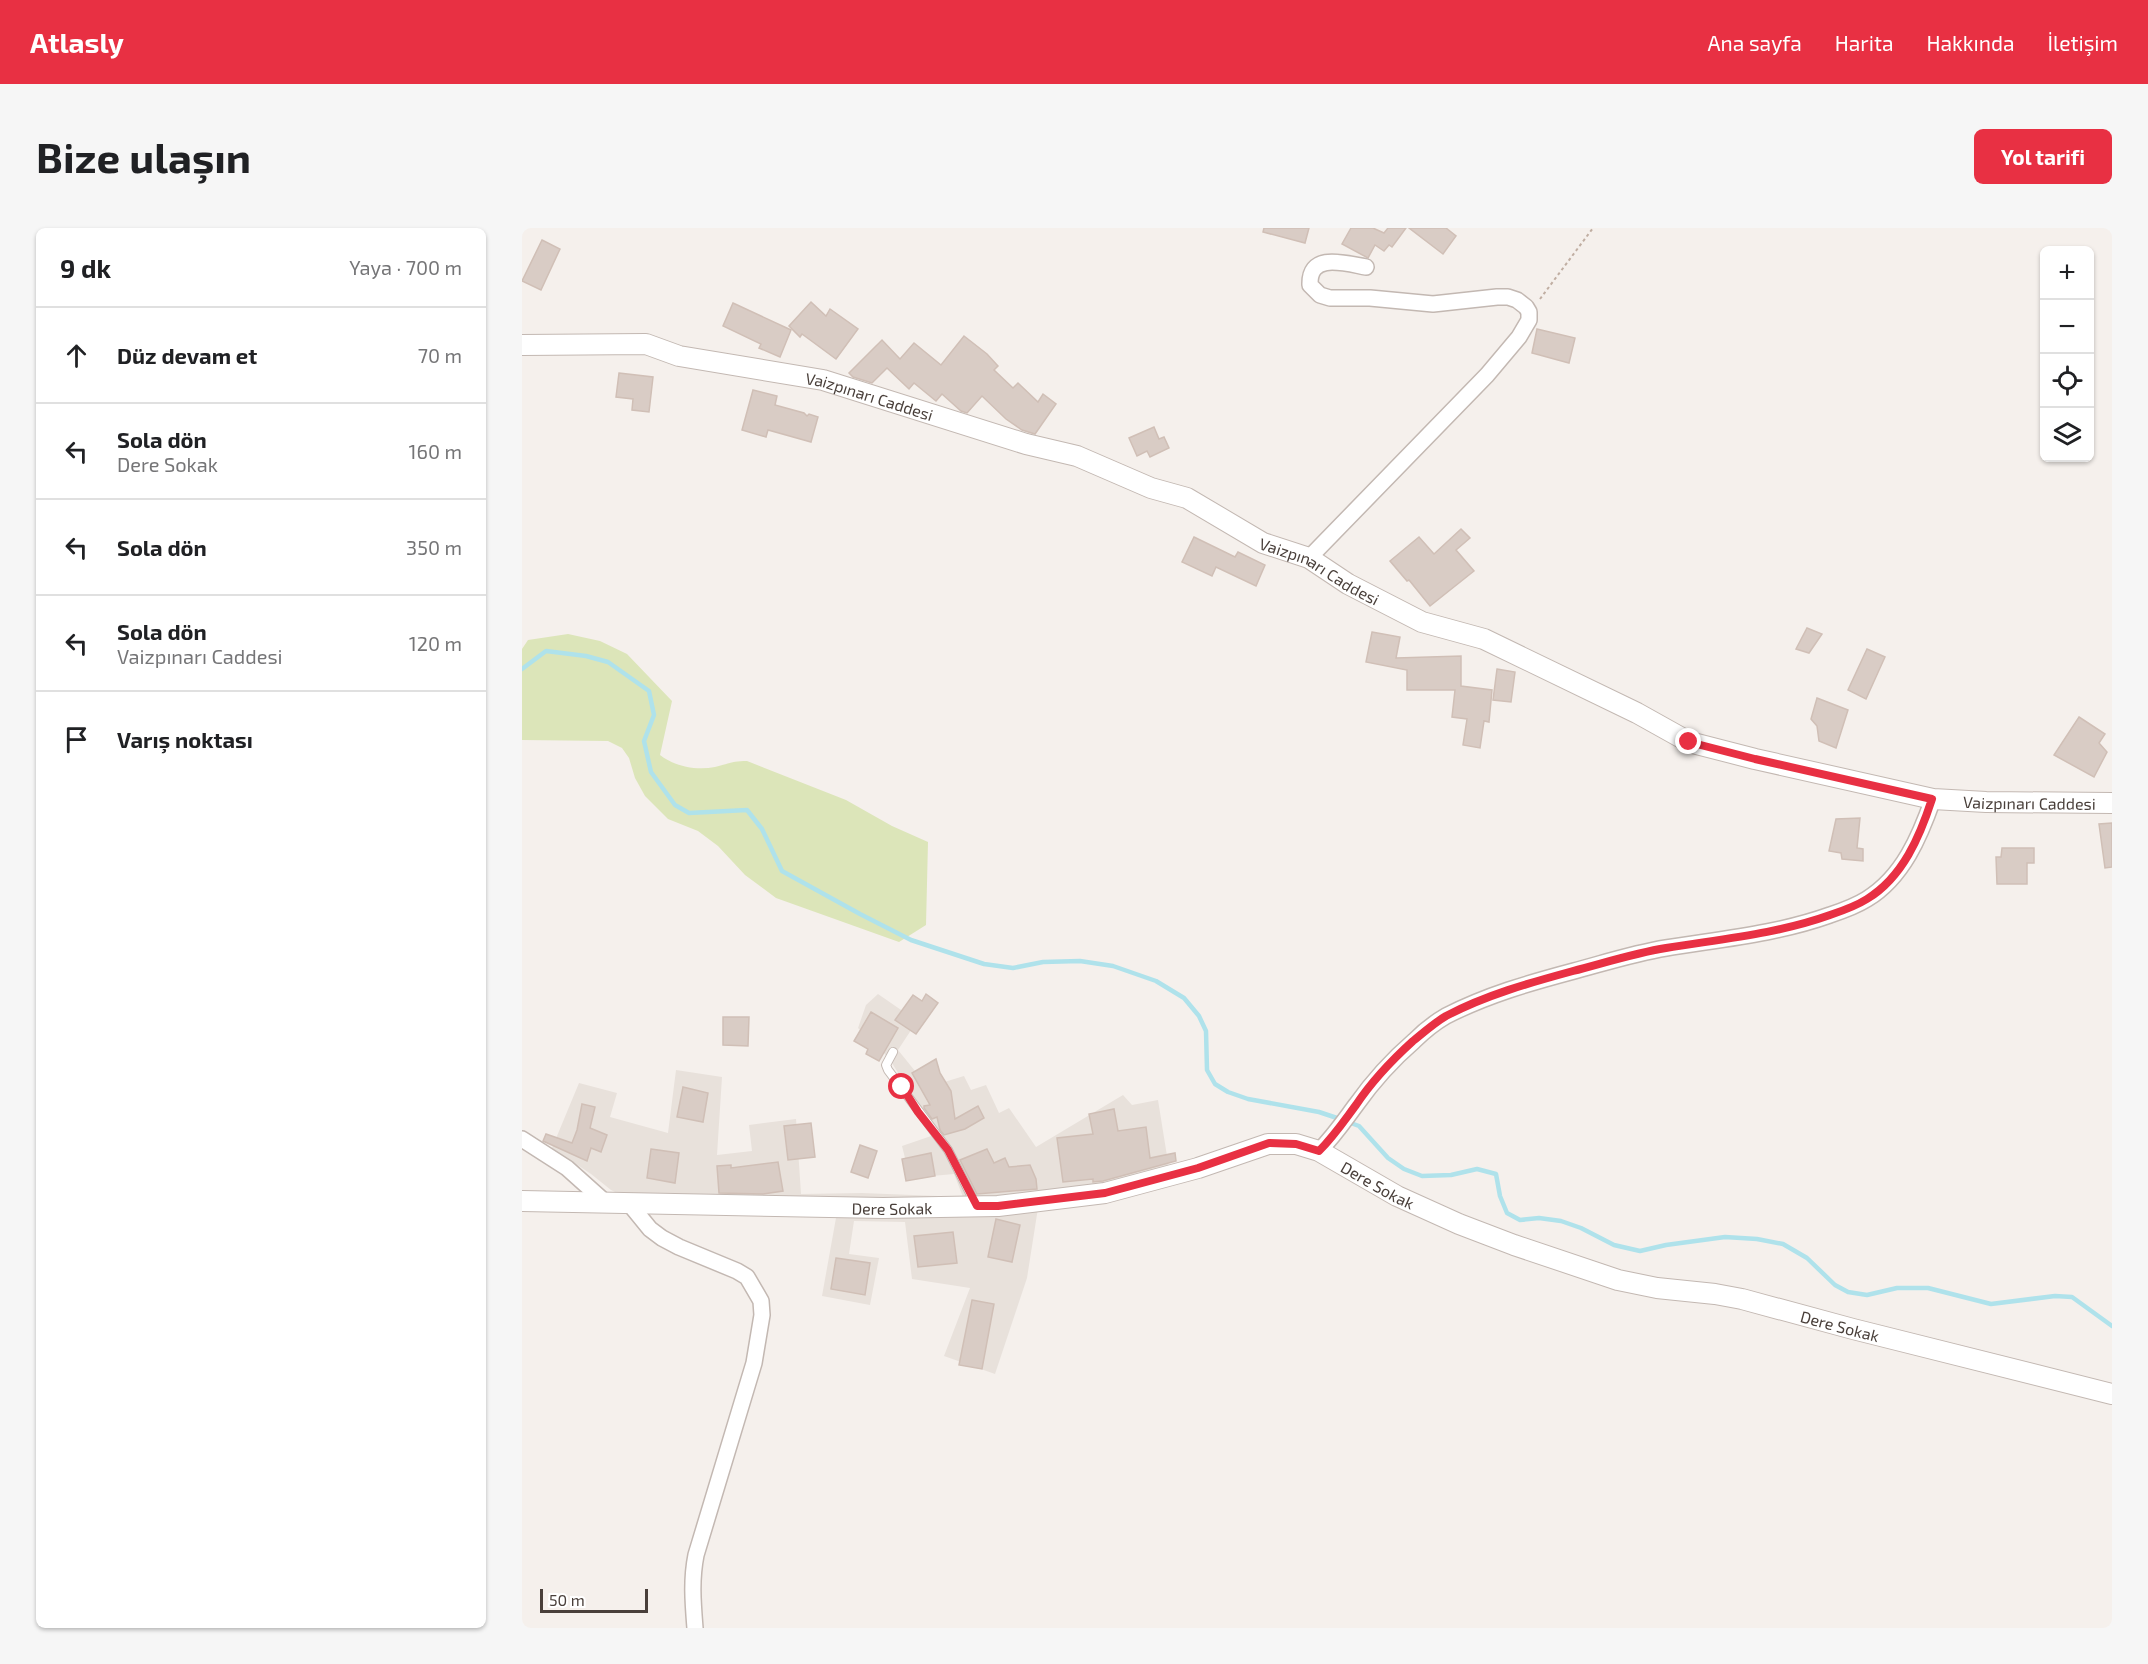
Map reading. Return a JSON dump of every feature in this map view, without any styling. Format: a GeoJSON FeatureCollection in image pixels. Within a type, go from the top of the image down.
{"type":"FeatureCollection","features":[{"type":"Feature","properties":{"kind":"street"},"geometry":{"type":"LineString","coordinates":[[1309,558],[1487,375],[1527,327],[1529,314],[1526,307],[1508,297],[1433,304],[1370,298],[1330,298],[1320,295],[1310,285],[1312,272],[1321,263],[1341,262],[1366,267]]}},
{"type":"Feature","properties":{"kind":"street","name":"Vaizpınarı Caddesi"},"geometry":{"type":"LineString","coordinates":[[522,345],[646,344],[679,356],[823,380],[1026,444],[1077,456],[1151,488],[1187,498],[1263,543],[1309,558],[1348,584],[1422,622],[1484,639],[1637,713],[1689,742],[1932,799],[2112,803]]}},
{"type":"Feature","properties":{"kind":"street"},"geometry":{"type":"LineString","coordinates":[[1319,1151],[1334,1137],[1356,1104],[1388,1065],[1424,1032],[1443,1018],[1465,1007],[1496,994],[1620,958],[1769,933],[1813,921],[1867,899],[1883,887],[1902,867],[1915,843],[1932,799]]}},
{"type":"Feature","properties":{"kind":"street"},"geometry":{"type":"LineString","coordinates":[[522,1139],[567,1168],[605,1202]]}},
{"type":"Feature","properties":{"kind":"street","name":"Dere Sokak"},"geometry":{"type":"LineString","coordinates":[[522,1201],[883,1208],[998,1206],[1105,1193],[1198,1168],[1269,1143],[1296,1144],[1319,1151],[1396,1196],[1450,1220],[1514,1245],[1618,1280],[1657,1288],[1715,1294],[1751,1301],[2112,1394]]}},
{"type":"Feature","properties":{"kind":"street"},"geometry":{"type":"LineString","coordinates":[[628,1202],[645,1224],[662,1238],[747,1277],[761,1301],[762,1315],[754,1363],[696,1555],[692,1582],[695,1628]]}},
{"type":"Feature","properties":{"kind":"lane"},"geometry":{"type":"LineString","coordinates":[[893,1052],[886,1065],[888,1070],[948,1150],[977,1206]]}},
{"type":"Feature","properties":{"kind":"path"},"geometry":{"type":"LineString","coordinates":[[1529,314],[1593,228]]}},
{"type":"Feature","properties":{"kind":"shaded area"},"geometry":{"type":"Polygon","coordinates":[[[878,994],[917,1021],[898,1050],[928,1087],[964,1076],[971,1090],[986,1085],[999,1113],[1009,1108],[1036,1147],[1123,1095],[1132,1105],[1158,1100],[1171,1181],[1038,1208],[1027,1278],[995,1374],[944,1356],[970,1288],[912,1279],[905,1222],[854,1221],[849,1254],[879,1258],[870,1305],[822,1296],[836,1218],[649,1209],[611,1190],[552,1148],[579,1083],[617,1093],[610,1117],[668,1133],[676,1070],[722,1077],[717,1155],[752,1151],[749,1125],[796,1119],[801,1194],[862,1193],[963,1197],[954,1174],[910,1178],[902,1146],[937,1134],[928,1115],[911,1094],[892,1063],[858,1028],[866,1005],[878,994]]]}},
{"type":"Feature","properties":{"kind":"green space"},"geometry":{"type":"Polygon","coordinates":[[[568,634],[600,641],[627,654],[672,701],[660,755],[666,759],[693,768],[715,767],[747,761],[846,800],[892,826],[928,842],[926,925],[899,942],[776,898],[745,875],[718,846],[698,831],[668,819],[645,796],[635,778],[629,758],[622,748],[608,741],[522,740],[522,649],[528,640],[568,634]]]}},
{"type":"Feature","properties":{"kind":"building"},"geometry":{"type":"Polygon","coordinates":[[[1264,228],[1309,228],[1305,243],[1263,232],[1264,228]]]}},
{"type":"Feature","properties":{"kind":"building"},"geometry":{"type":"Polygon","coordinates":[[[1351,228],[1373,228],[1384,233],[1388,228],[1406,228],[1392,247],[1389,245],[1384,251],[1375,245],[1368,258],[1342,244],[1351,228]]]}},
{"type":"Feature","properties":{"kind":"building"},"geometry":{"type":"Polygon","coordinates":[[[1409,228],[1446,228],[1456,236],[1443,254],[1409,228]]]}},
{"type":"Feature","properties":{"kind":"building"},"geometry":{"type":"Polygon","coordinates":[[[542,240],[560,249],[541,290],[522,281],[542,240]]]}},
{"type":"Feature","properties":{"kind":"building"},"geometry":{"type":"Polygon","coordinates":[[[811,302],[826,316],[830,309],[858,329],[836,359],[802,334],[800,337],[789,326],[811,302]]]}},
{"type":"Feature","properties":{"kind":"building"},"geometry":{"type":"Polygon","coordinates":[[[733,303],[791,330],[780,357],[759,348],[761,344],[723,326],[733,303]]]}},
{"type":"Feature","properties":{"kind":"building"},"geometry":{"type":"Polygon","coordinates":[[[1537,329],[1575,338],[1569,363],[1532,353],[1537,329]]]}},
{"type":"Feature","properties":{"kind":"building"},"geometry":{"type":"Polygon","coordinates":[[[964,336],[987,354],[998,366],[994,370],[1013,388],[1018,383],[1038,402],[1043,394],[1056,404],[1035,434],[1022,430],[1006,419],[982,396],[967,413],[961,411],[942,394],[936,401],[914,383],[909,389],[887,368],[872,383],[853,377],[849,373],[882,340],[900,359],[914,343],[941,365],[964,336]]]}},
{"type":"Feature","properties":{"kind":"building"},"geometry":{"type":"Polygon","coordinates":[[[619,373],[653,377],[649,412],[632,410],[633,399],[616,397],[619,373]]]}},
{"type":"Feature","properties":{"kind":"building"},"geometry":{"type":"Polygon","coordinates":[[[753,390],[777,396],[775,405],[804,413],[807,416],[809,414],[818,417],[811,442],[768,430],[766,437],[742,430],[753,390]]]}},
{"type":"Feature","properties":{"kind":"building"},"geometry":{"type":"Polygon","coordinates":[[[1154,427],[1159,439],[1164,437],[1169,448],[1150,457],[1147,451],[1137,456],[1129,438],[1154,427]]]}},
{"type":"Feature","properties":{"kind":"building"},"geometry":{"type":"Polygon","coordinates":[[[1461,529],[1470,538],[1456,550],[1474,571],[1430,606],[1390,561],[1419,537],[1434,554],[1461,529]]]}},
{"type":"Feature","properties":{"kind":"building"},"geometry":{"type":"Polygon","coordinates":[[[1194,537],[1235,557],[1238,552],[1265,565],[1256,586],[1216,567],[1212,576],[1182,562],[1194,537]]]}},
{"type":"Feature","properties":{"kind":"building"},"geometry":{"type":"Polygon","coordinates":[[[1807,628],[1822,634],[1809,653],[1796,649],[1807,628]]]}},
{"type":"Feature","properties":{"kind":"building"},"geometry":{"type":"Polygon","coordinates":[[[1372,632],[1400,637],[1396,658],[1461,656],[1461,686],[1492,690],[1489,722],[1484,721],[1480,748],[1463,745],[1467,719],[1452,717],[1455,690],[1407,690],[1407,670],[1366,662],[1372,632]]]}},
{"type":"Feature","properties":{"kind":"building"},"geometry":{"type":"Polygon","coordinates":[[[1867,649],[1885,657],[1866,699],[1848,690],[1867,649]]]}},
{"type":"Feature","properties":{"kind":"building"},"geometry":{"type":"Polygon","coordinates":[[[1497,669],[1515,672],[1511,702],[1493,700],[1497,669]]]}},
{"type":"Feature","properties":{"kind":"building"},"geometry":{"type":"Polygon","coordinates":[[[1817,698],[1848,710],[1836,748],[1819,741],[1817,726],[1811,719],[1817,698]]]}},
{"type":"Feature","properties":{"kind":"building"},"geometry":{"type":"Polygon","coordinates":[[[2079,717],[2105,734],[2099,743],[2107,752],[2094,777],[2054,755],[2079,717]]]}},
{"type":"Feature","properties":{"kind":"building"},"geometry":{"type":"Polygon","coordinates":[[[1860,818],[1857,848],[1863,849],[1863,861],[1842,859],[1841,853],[1829,851],[1836,819],[1860,818]]]}},
{"type":"Feature","properties":{"kind":"building"},"geometry":{"type":"Polygon","coordinates":[[[2112,823],[2112,867],[2105,868],[2099,824],[2112,823]]]}},
{"type":"Feature","properties":{"kind":"building"},"geometry":{"type":"Polygon","coordinates":[[[2002,848],[2034,848],[2034,863],[2027,863],[2027,884],[1997,884],[1996,857],[2001,857],[2002,848]]]}},
{"type":"Feature","properties":{"kind":"building"},"geometry":{"type":"Polygon","coordinates":[[[926,994],[938,1003],[916,1034],[895,1020],[913,995],[922,1001],[926,994]]]}},
{"type":"Feature","properties":{"kind":"building"},"geometry":{"type":"Polygon","coordinates":[[[871,1012],[898,1028],[879,1061],[866,1054],[868,1049],[854,1041],[871,1012]]]}},
{"type":"Feature","properties":{"kind":"building"},"geometry":{"type":"Polygon","coordinates":[[[723,1017],[749,1017],[748,1046],[723,1045],[723,1017]]]}},
{"type":"Feature","properties":{"kind":"building"},"geometry":{"type":"Polygon","coordinates":[[[936,1059],[940,1073],[951,1091],[955,1119],[978,1106],[984,1118],[965,1129],[944,1135],[940,1130],[937,1117],[932,1119],[924,1108],[930,1105],[912,1073],[936,1059]]]}},
{"type":"Feature","properties":{"kind":"building"},"geometry":{"type":"Polygon","coordinates":[[[683,1087],[708,1093],[703,1122],[677,1117],[683,1087]]]}},
{"type":"Feature","properties":{"kind":"building"},"geometry":{"type":"Polygon","coordinates":[[[582,1104],[595,1107],[590,1128],[607,1135],[601,1152],[591,1148],[587,1161],[543,1141],[546,1134],[572,1143],[582,1104]]]}},
{"type":"Feature","properties":{"kind":"building"},"geometry":{"type":"Polygon","coordinates":[[[1114,1109],[1118,1131],[1146,1127],[1150,1158],[1175,1153],[1176,1161],[1103,1181],[1093,1182],[1093,1179],[1063,1182],[1057,1138],[1093,1134],[1089,1114],[1114,1109]]]}},
{"type":"Feature","properties":{"kind":"building"},"geometry":{"type":"Polygon","coordinates":[[[811,1123],[815,1157],[788,1160],[784,1126],[811,1123]]]}},
{"type":"Feature","properties":{"kind":"building"},"geometry":{"type":"Polygon","coordinates":[[[860,1145],[877,1151],[868,1178],[851,1172],[860,1145]]]}},
{"type":"Feature","properties":{"kind":"building"},"geometry":{"type":"Polygon","coordinates":[[[651,1149],[679,1153],[675,1183],[647,1178],[651,1149]]]}},
{"type":"Feature","properties":{"kind":"building"},"geometry":{"type":"Polygon","coordinates":[[[987,1149],[994,1163],[1005,1158],[1009,1167],[1030,1165],[1036,1179],[1037,1189],[977,1194],[960,1160],[987,1149]]]}},
{"type":"Feature","properties":{"kind":"building"},"geometry":{"type":"Polygon","coordinates":[[[931,1153],[935,1176],[906,1181],[902,1159],[931,1153]]]}},
{"type":"Feature","properties":{"kind":"building"},"geometry":{"type":"Polygon","coordinates":[[[778,1162],[783,1191],[763,1194],[719,1193],[717,1166],[731,1165],[731,1168],[778,1162]]]}},
{"type":"Feature","properties":{"kind":"building"},"geometry":{"type":"Polygon","coordinates":[[[996,1219],[1020,1225],[1012,1262],[988,1257],[996,1219]]]}},
{"type":"Feature","properties":{"kind":"building"},"geometry":{"type":"Polygon","coordinates":[[[953,1232],[957,1263],[918,1267],[914,1236],[953,1232]]]}},
{"type":"Feature","properties":{"kind":"building"},"geometry":{"type":"Polygon","coordinates":[[[836,1258],[870,1263],[865,1295],[831,1289],[836,1258]]]}},
{"type":"Feature","properties":{"kind":"building"},"geometry":{"type":"Polygon","coordinates":[[[972,1300],[994,1304],[982,1369],[959,1365],[972,1300]]]}},
{"type":"Feature","properties":{"kind":"waterway"},"geometry":{"type":"LineString","coordinates":[[522,669],[546,651],[586,656],[608,662],[649,691],[654,715],[644,741],[651,772],[675,805],[689,813],[747,810],[762,829],[782,871],[860,914],[911,940],[984,964],[1013,968],[1043,962],[1080,961],[1113,966],[1156,981],[1184,998],[1199,1016],[1206,1031],[1207,1070],[1215,1084],[1228,1092],[1248,1099],[1319,1112],[1340,1119]]}},
{"type":"Feature","properties":{"kind":"waterway"},"geometry":{"type":"LineString","coordinates":[[1348,1122],[1359,1126],[1388,1158],[1404,1169],[1422,1176],[1451,1175],[1477,1169],[1496,1174],[1500,1196],[1507,1213],[1520,1220],[1539,1218],[1561,1221],[1581,1228],[1614,1245],[1640,1251],[1725,1237],[1757,1239],[1783,1244],[1807,1258],[1835,1285],[1848,1292],[1867,1295],[1897,1288],[1928,1288],[1991,1304],[2055,1296],[2072,1297],[2112,1326]]}},
{"type":"Feature","properties":{"kind":"route"},"geometry":{"type":"LineString","coordinates":[[902,1087],[918,1112],[948,1150],[977,1206],[998,1206],[1105,1193],[1134,1187],[1269,1143],[1296,1144],[1319,1151],[1334,1137],[1356,1104],[1388,1065],[1424,1032],[1443,1018],[1465,1007],[1527,984],[1620,958],[1769,933],[1813,921],[1867,899],[1883,887],[1902,867],[1927,816],[1932,799],[1689,742]]}}]}
